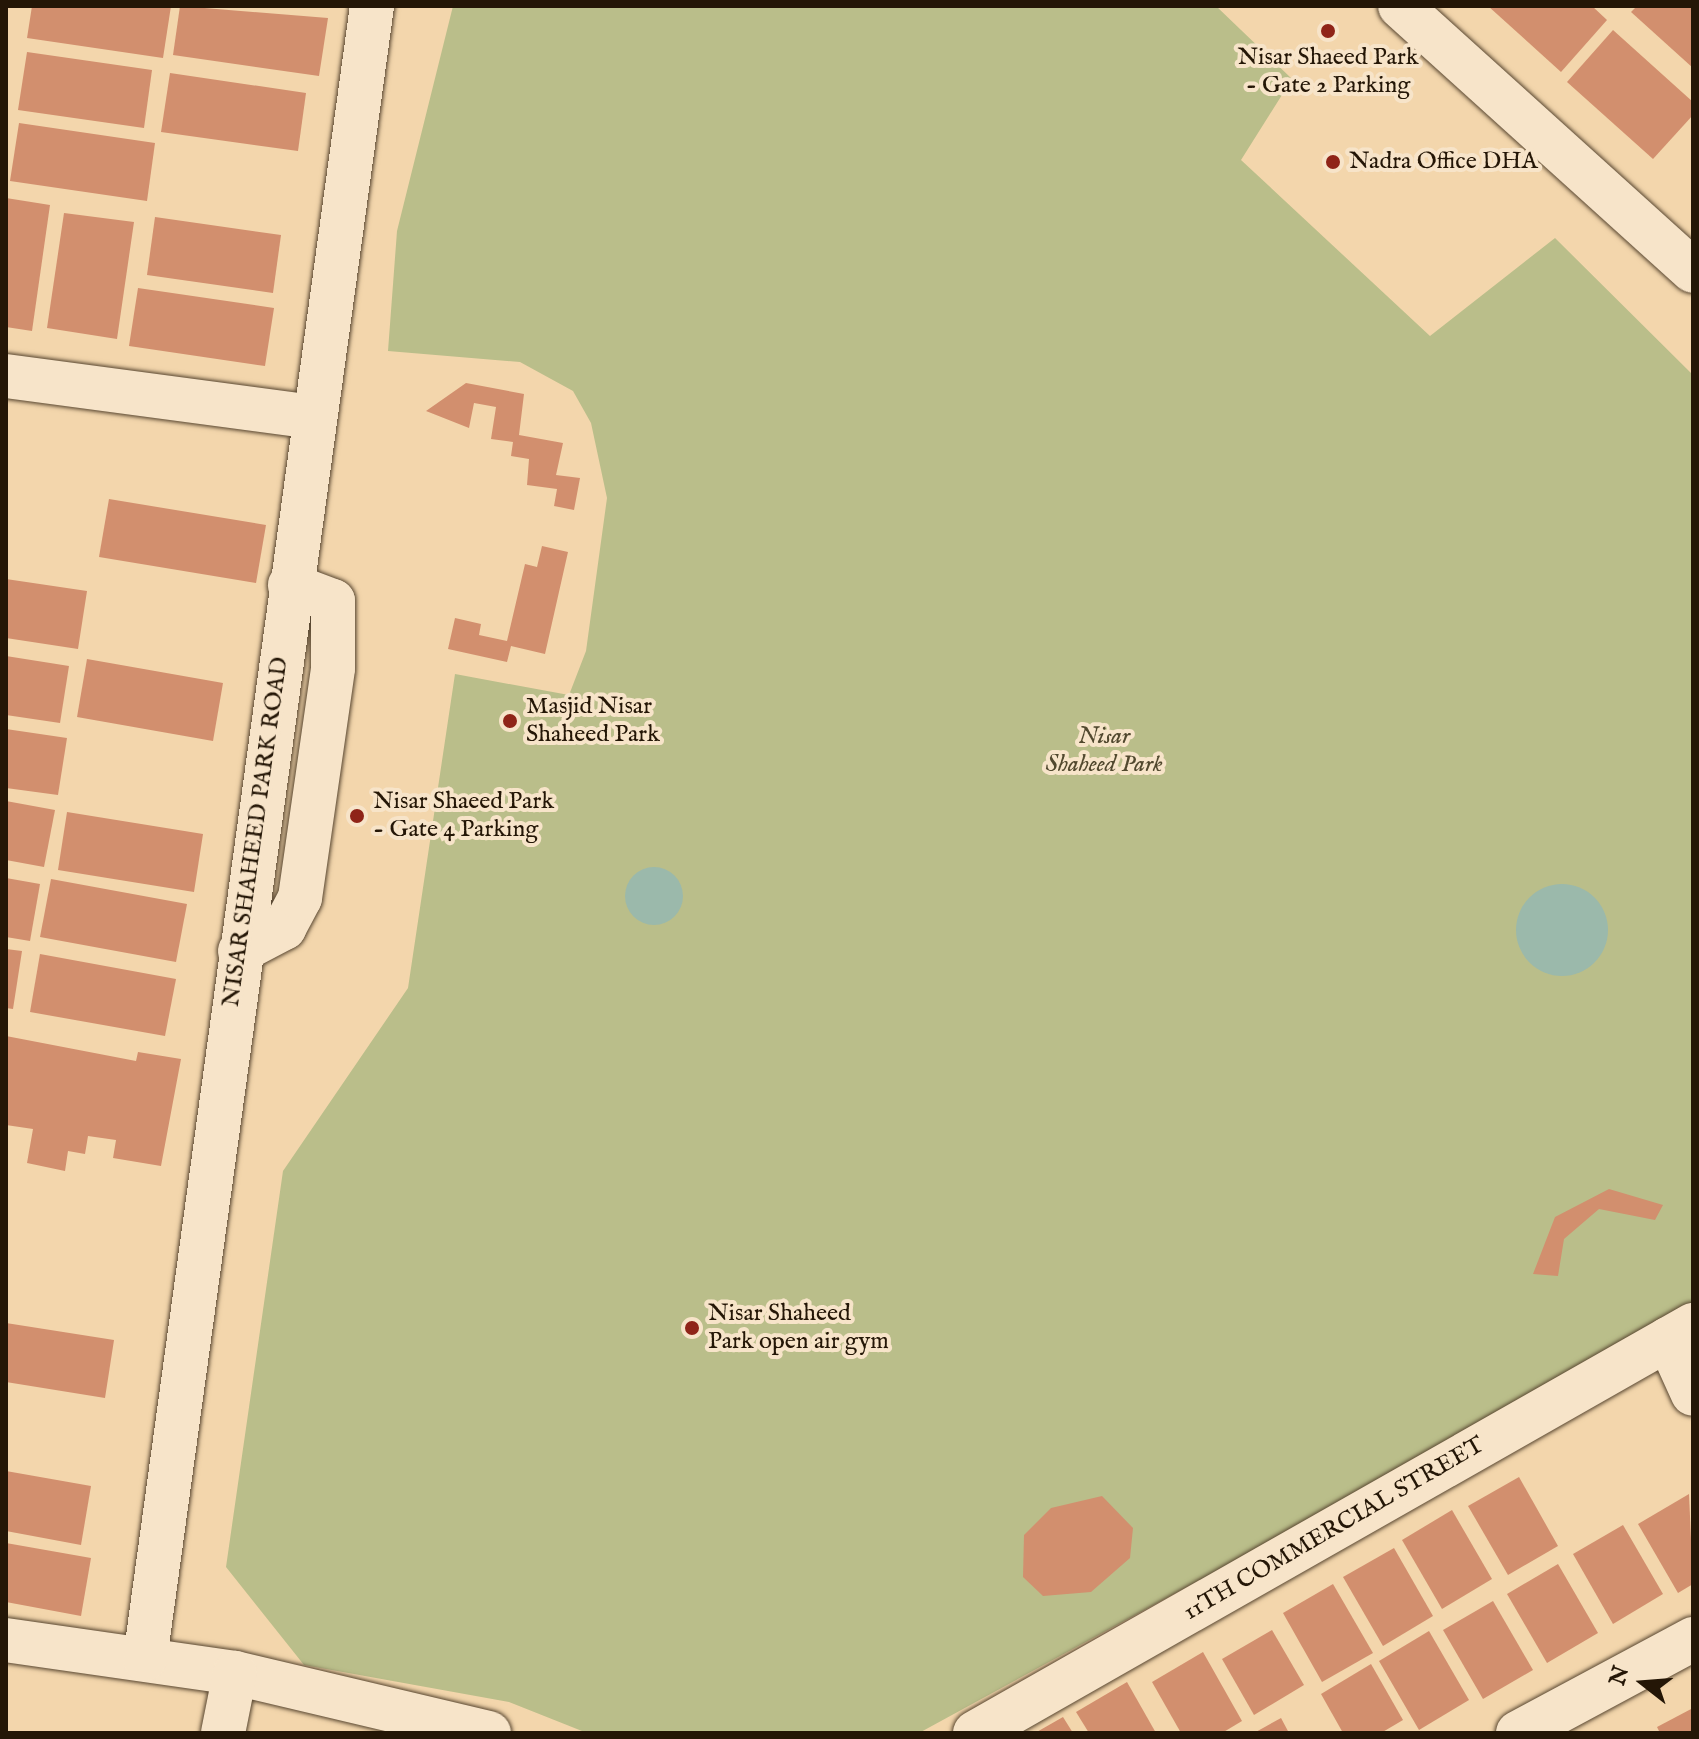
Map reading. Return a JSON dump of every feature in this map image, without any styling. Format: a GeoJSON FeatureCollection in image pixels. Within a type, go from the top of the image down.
{"type":"FeatureCollection","features":[{"type":"Feature","properties":{"kind":"street","name":"NISAR SHAHEED PARK ROAD"},"geometry":{"type":"LineString","coordinates":[[145,1659],[312,417],[372,6]]}},
{"type":"Feature","properties":{"kind":"street"},"geometry":{"type":"LineString","coordinates":[[1400,6],[1693,271]]}},
{"type":"Feature","properties":{"kind":"street"},"geometry":{"type":"LineString","coordinates":[[6,376],[312,417]]}},
{"type":"Feature","properties":{"kind":"street"},"geometry":{"type":"LineString","coordinates":[[1681,1332],[1693,1394]]}},
{"type":"Feature","properties":{"kind":"street","name":"11TH COMMERCIAL STREET"},"geometry":{"type":"LineString","coordinates":[[975,1733],[1681,1332]]}},
{"type":"Feature","properties":{"kind":"street"},"geometry":{"type":"LineString","coordinates":[[1518,1733],[1693,1639]]}},
{"type":"Feature","properties":{"kind":"street"},"geometry":{"type":"LineString","coordinates":[[6,1640],[235,1673],[489,1733]]}},
{"type":"Feature","properties":{"kind":"street"},"geometry":{"type":"LineString","coordinates":[[223,1733],[235,1673]]}},
{"type":"Feature","properties":{"kind":"green space","name":"Nisar Shaheed Park"},"geometry":{"type":"Polygon","coordinates":[[[453,6],[1216,6],[1292,79],[1241,160],[1430,336],[1555,238],[1693,375],[1693,1311],[919,1733],[587,1733],[509,1702],[304,1665],[226,1567],[283,1171],[408,988],[455,674],[569,695],[586,651],[607,498],[591,423],[573,391],[520,362],[388,351],[397,231],[453,6]]]}},
{"type":"Feature","properties":{"kind":"shaded area"},"geometry":{"type":"Polygon","coordinates":[[[654,867],[674,876],[683,896],[674,916],[654,925],[634,916],[625,896],[634,876],[654,867]]]}},
{"type":"Feature","properties":{"kind":"shaded area"},"geometry":{"type":"Polygon","coordinates":[[[1562,884],[1579,888],[1594,898],[1604,913],[1608,930],[1604,947],[1594,962],[1579,972],[1562,976],[1545,972],[1530,962],[1520,947],[1516,930],[1520,913],[1530,898],[1545,888],[1562,884]]]}},
{"type":"Feature","properties":{"kind":"building"},"geometry":{"type":"Polygon","coordinates":[[[32,6],[171,6],[163,58],[27,38],[32,6]]]}},
{"type":"Feature","properties":{"kind":"building"},"geometry":{"type":"Polygon","coordinates":[[[180,6],[328,18],[319,76],[173,55],[180,6]]]}},
{"type":"Feature","properties":{"kind":"building"},"geometry":{"type":"Polygon","coordinates":[[[1488,6],[1592,6],[1607,20],[1561,72],[1488,6]]]}},
{"type":"Feature","properties":{"kind":"building"},"geometry":{"type":"Polygon","coordinates":[[[1637,6],[1693,6],[1693,68],[1631,12],[1637,6]]]}},
{"type":"Feature","properties":{"kind":"building"},"geometry":{"type":"Polygon","coordinates":[[[1613,30],[1693,102],[1693,115],[1653,159],[1567,82],[1613,30]]]}},
{"type":"Feature","properties":{"kind":"building"},"geometry":{"type":"Polygon","coordinates":[[[27,52],[152,70],[144,128],[18,110],[27,52]]]}},
{"type":"Feature","properties":{"kind":"building"},"geometry":{"type":"Polygon","coordinates":[[[170,73],[306,93],[298,151],[161,132],[170,73]]]}},
{"type":"Feature","properties":{"kind":"building"},"geometry":{"type":"Polygon","coordinates":[[[19,123],[155,143],[147,201],[10,181],[19,123]]]}},
{"type":"Feature","properties":{"kind":"building"},"geometry":{"type":"Polygon","coordinates":[[[6,198],[50,205],[32,331],[6,327],[6,198]]]}},
{"type":"Feature","properties":{"kind":"building"},"geometry":{"type":"Polygon","coordinates":[[[64,213],[134,222],[117,339],[47,328],[64,213]]]}},
{"type":"Feature","properties":{"kind":"building"},"geometry":{"type":"Polygon","coordinates":[[[155,217],[281,235],[273,293],[147,275],[155,217]]]}},
{"type":"Feature","properties":{"kind":"building"},"geometry":{"type":"Polygon","coordinates":[[[138,288],[274,308],[265,366],[129,346],[138,288]]]}},
{"type":"Feature","properties":{"kind":"building"},"geometry":{"type":"Polygon","coordinates":[[[466,383],[524,394],[519,435],[563,443],[556,475],[580,478],[574,510],[554,506],[557,489],[527,485],[529,459],[511,456],[513,442],[491,439],[496,407],[474,403],[469,428],[426,411],[466,383]]]}},
{"type":"Feature","properties":{"kind":"building"},"geometry":{"type":"Polygon","coordinates":[[[109,499],[266,525],[256,583],[99,557],[109,499]]]}},
{"type":"Feature","properties":{"kind":"building"},"geometry":{"type":"Polygon","coordinates":[[[542,546],[568,552],[545,654],[511,646],[507,662],[448,649],[455,618],[481,624],[479,635],[507,641],[525,564],[537,567],[542,546]]]}},
{"type":"Feature","properties":{"kind":"building"},"geometry":{"type":"Polygon","coordinates":[[[6,579],[87,591],[78,649],[6,638],[6,579]]]}},
{"type":"Feature","properties":{"kind":"building"},"geometry":{"type":"Polygon","coordinates":[[[6,656],[69,666],[60,723],[6,715],[6,656]]]}},
{"type":"Feature","properties":{"kind":"building"},"geometry":{"type":"Polygon","coordinates":[[[87,659],[223,683],[213,741],[77,717],[87,659]]]}},
{"type":"Feature","properties":{"kind":"building"},"geometry":{"type":"Polygon","coordinates":[[[6,729],[67,738],[58,795],[6,788],[6,729]]]}},
{"type":"Feature","properties":{"kind":"building"},"geometry":{"type":"Polygon","coordinates":[[[6,801],[55,810],[44,867],[6,860],[6,801]]]}},
{"type":"Feature","properties":{"kind":"building"},"geometry":{"type":"Polygon","coordinates":[[[67,812],[203,834],[194,892],[58,870],[67,812]]]}},
{"type":"Feature","properties":{"kind":"building"},"geometry":{"type":"Polygon","coordinates":[[[6,878],[40,884],[30,941],[6,937],[6,878]]]}},
{"type":"Feature","properties":{"kind":"building"},"geometry":{"type":"Polygon","coordinates":[[[51,879],[187,904],[176,962],[40,937],[51,879]]]}},
{"type":"Feature","properties":{"kind":"building"},"geometry":{"type":"Polygon","coordinates":[[[6,949],[22,951],[13,1009],[6,1008],[6,949]]]}},
{"type":"Feature","properties":{"kind":"building"},"geometry":{"type":"Polygon","coordinates":[[[40,954],[176,979],[165,1036],[30,1012],[40,954]]]}},
{"type":"Feature","properties":{"kind":"building"},"geometry":{"type":"Polygon","coordinates":[[[6,1036],[136,1061],[138,1052],[181,1059],[161,1166],[113,1158],[116,1140],[88,1136],[85,1154],[68,1151],[65,1171],[27,1163],[33,1129],[6,1125],[6,1036]]]}},
{"type":"Feature","properties":{"kind":"building"},"geometry":{"type":"Polygon","coordinates":[[[1609,1189],[1663,1205],[1655,1220],[1599,1209],[1564,1239],[1558,1276],[1533,1274],[1555,1217],[1609,1189]]]}},
{"type":"Feature","properties":{"kind":"building"},"geometry":{"type":"Polygon","coordinates":[[[6,1323],[114,1340],[105,1398],[6,1382],[6,1323]]]}},
{"type":"Feature","properties":{"kind":"building"},"geometry":{"type":"Polygon","coordinates":[[[6,1471],[91,1486],[81,1545],[6,1531],[6,1471]]]}},
{"type":"Feature","properties":{"kind":"building"},"geometry":{"type":"Polygon","coordinates":[[[1519,1477],[1558,1546],[1508,1575],[1468,1506],[1519,1477]]]}},
{"type":"Feature","properties":{"kind":"building"},"geometry":{"type":"Polygon","coordinates":[[[1689,1494],[1693,1584],[1678,1593],[1638,1524],[1689,1494]]]}},
{"type":"Feature","properties":{"kind":"building"},"geometry":{"type":"Polygon","coordinates":[[[1102,1496],[1133,1528],[1130,1558],[1091,1592],[1043,1596],[1023,1577],[1024,1535],[1051,1508],[1102,1496]]]}},
{"type":"Feature","properties":{"kind":"building"},"geometry":{"type":"Polygon","coordinates":[[[1452,1510],[1492,1579],[1442,1609],[1402,1540],[1452,1510]]]}},
{"type":"Feature","properties":{"kind":"building"},"geometry":{"type":"Polygon","coordinates":[[[1623,1525],[1663,1594],[1613,1624],[1573,1554],[1623,1525]]]}},
{"type":"Feature","properties":{"kind":"building"},"geometry":{"type":"Polygon","coordinates":[[[6,1543],[91,1558],[81,1616],[6,1602],[6,1543]]]}},
{"type":"Feature","properties":{"kind":"building"},"geometry":{"type":"Polygon","coordinates":[[[1394,1548],[1433,1616],[1383,1646],[1343,1577],[1394,1548]]]}},
{"type":"Feature","properties":{"kind":"building"},"geometry":{"type":"Polygon","coordinates":[[[1558,1564],[1598,1633],[1547,1663],[1507,1594],[1558,1564]]]}},
{"type":"Feature","properties":{"kind":"building"},"geometry":{"type":"Polygon","coordinates":[[[1333,1584],[1373,1653],[1322,1682],[1283,1613],[1333,1584]]]}},
{"type":"Feature","properties":{"kind":"building"},"geometry":{"type":"Polygon","coordinates":[[[1493,1601],[1533,1670],[1483,1699],[1443,1630],[1493,1601]]]}},
{"type":"Feature","properties":{"kind":"building"},"geometry":{"type":"Polygon","coordinates":[[[1272,1630],[1304,1685],[1254,1715],[1222,1659],[1272,1630]]]}},
{"type":"Feature","properties":{"kind":"building"},"geometry":{"type":"Polygon","coordinates":[[[1429,1631],[1469,1700],[1419,1730],[1379,1661],[1429,1631]]]}},
{"type":"Feature","properties":{"kind":"building"},"geometry":{"type":"Polygon","coordinates":[[[1203,1652],[1242,1721],[1222,1733],[1181,1733],[1152,1682],[1203,1652]]]}},
{"type":"Feature","properties":{"kind":"building"},"geometry":{"type":"Polygon","coordinates":[[[1371,1664],[1403,1720],[1381,1733],[1343,1733],[1321,1694],[1371,1664]]]}},
{"type":"Feature","properties":{"kind":"building"},"geometry":{"type":"Polygon","coordinates":[[[1127,1682],[1156,1733],[1089,1733],[1076,1712],[1127,1682]]]}},
{"type":"Feature","properties":{"kind":"building"},"geometry":{"type":"Polygon","coordinates":[[[1693,1708],[1693,1733],[1660,1733],[1657,1727],[1693,1708]]]}},
{"type":"Feature","properties":{"kind":"building"},"geometry":{"type":"Polygon","coordinates":[[[1063,1717],[1073,1733],[1035,1733],[1063,1717]]]}},
{"type":"Feature","properties":{"kind":"building"},"geometry":{"type":"Polygon","coordinates":[[[1281,1718],[1289,1733],[1254,1733],[1281,1718]]]}},
{"type":"Feature","properties":{"kind":"place","name":"Nisar Shaeed Park - Gate 2 Parking"},"geometry":{"type":"Point","coordinates":[1328,31]}},
{"type":"Feature","properties":{"kind":"place","name":"Nadra Office DHA"},"geometry":{"type":"Point","coordinates":[1333,162]}},
{"type":"Feature","properties":{"kind":"place","name":"Masjid Nisar Shaheed Park"},"geometry":{"type":"Point","coordinates":[510,721]}},
{"type":"Feature","properties":{"kind":"place","name":"Nisar Shaeed Park - Gate 4 Parking"},"geometry":{"type":"Point","coordinates":[357,816]}},
{"type":"Feature","properties":{"kind":"place","name":"Nisar Shaheed Park open air gym"},"geometry":{"type":"Point","coordinates":[692,1328]}}]}
